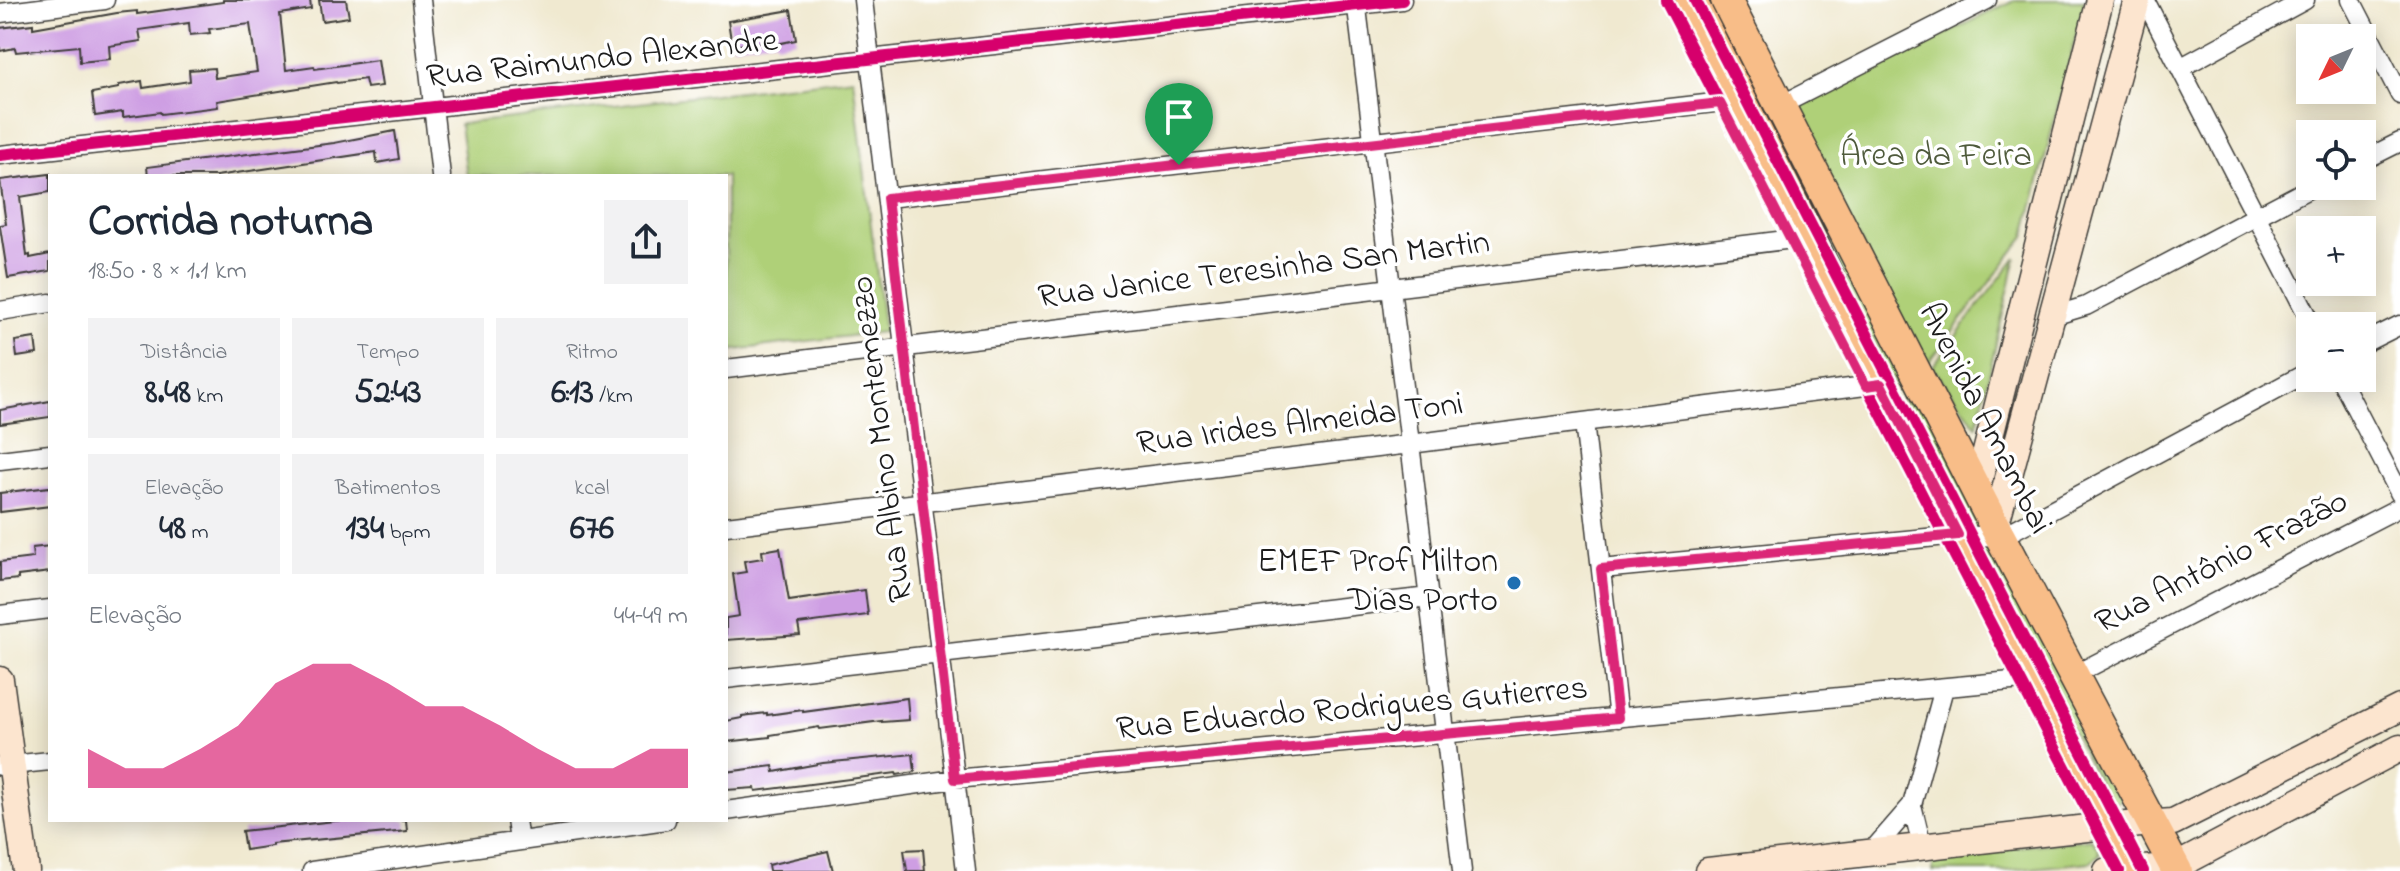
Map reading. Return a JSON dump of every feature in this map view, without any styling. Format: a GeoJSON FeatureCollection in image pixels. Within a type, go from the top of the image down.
{"type":"FeatureCollection","features":[{"type":"Feature","properties":{"kind":"main road"},"geometry":{"type":"LineString","coordinates":[[1691,0],[1881,384],[2109,826],[2124,870]]}},
{"type":"Feature","properties":{"kind":"main road","name":"Avenida Amambai"},"geometry":{"type":"LineString","coordinates":[[1726,0],[1779,106],[1979,479],[1998,532],[2176,869]]}},
{"type":"Feature","properties":{"kind":"street"},"geometry":{"type":"LineString","coordinates":[[0,13],[105,0]]}},
{"type":"Feature","properties":{"kind":"street"},"geometry":{"type":"LineString","coordinates":[[421,0],[441,174]]}},
{"type":"Feature","properties":{"kind":"street","name":"Rua Albino Montemezzo"},"geometry":{"type":"LineString","coordinates":[[863,0],[966,871]]}},
{"type":"Feature","properties":{"kind":"street","name":"Rua Raimundo Alexandre"},"geometry":{"type":"LineString","coordinates":[[0,155],[1356,2],[1402,0]]}},
{"type":"Feature","properties":{"kind":"street"},"geometry":{"type":"LineString","coordinates":[[1779,106],[1987,0]]}},
{"type":"Feature","properties":{"kind":"street"},"geometry":{"type":"LineString","coordinates":[[2008,482],[1979,479],[2100,0]]}},
{"type":"Feature","properties":{"kind":"street"},"geometry":{"type":"LineString","coordinates":[[1998,532],[2008,482],[2137,0]]}},
{"type":"Feature","properties":{"kind":"street"},"geometry":{"type":"LineString","coordinates":[[2145,0],[2306,312]]}},
{"type":"Feature","properties":{"kind":"street"},"geometry":{"type":"LineString","coordinates":[[2180,68],[2305,0]]}},
{"type":"Feature","properties":{"kind":"street"},"geometry":{"type":"LineString","coordinates":[[2351,0],[2400,95]]}},
{"type":"Feature","properties":{"kind":"street"},"geometry":{"type":"LineString","coordinates":[[1356,2],[1462,871]]}},
{"type":"Feature","properties":{"kind":"street"},"geometry":{"type":"LineString","coordinates":[[887,198],[1740,100]]}},
{"type":"Feature","properties":{"kind":"street"},"geometry":{"type":"LineString","coordinates":[[2376,154],[2400,142]]}},
{"type":"Feature","properties":{"kind":"street"},"geometry":{"type":"LineString","coordinates":[[2053,316],[2086,306],[2296,195]]}},
{"type":"Feature","properties":{"kind":"street","name":"Rua Janice Teresinha San Martin"},"geometry":{"type":"LineString","coordinates":[[728,369],[1810,237]]}},
{"type":"Feature","properties":{"kind":"street"},"geometry":{"type":"LineString","coordinates":[[0,311],[48,303]]}},
{"type":"Feature","properties":{"kind":"street"},"geometry":{"type":"LineString","coordinates":[[2376,337],[2400,325]]}},
{"type":"Feature","properties":{"kind":"street"},"geometry":{"type":"LineString","coordinates":[[1601,569],[1998,532],[2296,378]]}},
{"type":"Feature","properties":{"kind":"street","name":"Rua Irides Almeida Toni"},"geometry":{"type":"LineString","coordinates":[[728,526],[1881,384]]}},
{"type":"Feature","properties":{"kind":"street"},"geometry":{"type":"LineString","coordinates":[[2347,392],[2400,494]]}},
{"type":"Feature","properties":{"kind":"street"},"geometry":{"type":"LineString","coordinates":[[1584,422],[1618,718]]}},
{"type":"Feature","properties":{"kind":"street"},"geometry":{"type":"LineString","coordinates":[[0,460],[48,454]]}},
{"type":"Feature","properties":{"kind":"street","name":"Rua Antônio Frazão"},"geometry":{"type":"LineString","coordinates":[[2074,675],[2400,507]]}},
{"type":"Feature","properties":{"kind":"street"},"geometry":{"type":"LineString","coordinates":[[728,679],[1429,597]]}},
{"type":"Feature","properties":{"kind":"street"},"geometry":{"type":"LineString","coordinates":[[0,615],[48,609]]}},
{"type":"Feature","properties":{"kind":"street","name":"Rua Eduardo Rodrigues Gutierres"},"geometry":{"type":"LineString","coordinates":[[728,811],[955,779],[2033,679]]}},
{"type":"Feature","properties":{"kind":"street"},"geometry":{"type":"LineString","coordinates":[[0,680],[6,766],[26,871]]}},
{"type":"Feature","properties":{"kind":"street"},"geometry":{"type":"LineString","coordinates":[[1870,861],[1912,805],[1944,688]]}},
{"type":"Feature","properties":{"kind":"street"},"geometry":{"type":"LineString","coordinates":[[1708,871],[1919,858],[2109,826],[2173,822],[2400,708]]}},
{"type":"Feature","properties":{"kind":"street"},"geometry":{"type":"LineString","coordinates":[[2124,870],[2176,869],[2400,748]]}},
{"type":"Feature","properties":{"kind":"street"},"geometry":{"type":"LineString","coordinates":[[6,766],[48,761]]}},
{"type":"Feature","properties":{"kind":"street"},"geometry":{"type":"LineString","coordinates":[[1912,805],[1919,858]]}},
{"type":"Feature","properties":{"kind":"street"},"geometry":{"type":"LineString","coordinates":[[516,822],[519,841]]}},
{"type":"Feature","properties":{"kind":"street"},"geometry":{"type":"LineString","coordinates":[[312,871],[652,822]]}},
{"type":"Feature","properties":{"kind":"green space"},"geometry":{"type":"Polygon","coordinates":[[[1698,0],[1717,0],[2123,794],[2119,801],[2110,805],[1698,0]]]}},
{"type":"Feature","properties":{"kind":"green space","name":"Área da Feira"},"geometry":{"type":"Polygon","coordinates":[[[2014,0],[2085,0],[2025,236],[1926,366],[1792,110],[2014,0]]]}},
{"type":"Feature","properties":{"kind":"green space"},"geometry":{"type":"Polygon","coordinates":[[[853,78],[884,332],[728,351],[728,174],[467,174],[460,124],[853,78]]]}},
{"type":"Feature","properties":{"kind":"green space"},"geometry":{"type":"Polygon","coordinates":[[[2016,257],[1977,426],[1932,367],[2016,257]]]}},
{"type":"Feature","properties":{"kind":"green space"},"geometry":{"type":"Polygon","coordinates":[[[2092,839],[2100,854],[2090,862],[2005,871],[1933,871],[1936,855],[2092,839]]]}},
{"type":"Feature","properties":{"kind":"building"},"geometry":{"type":"Polygon","coordinates":[[[223,0],[310,0],[311,9],[280,14],[286,70],[378,60],[382,86],[367,88],[365,79],[336,82],[217,101],[218,107],[123,117],[123,112],[95,116],[92,93],[119,88],[119,85],[142,81],[143,88],[190,81],[189,70],[214,68],[215,78],[257,72],[250,24],[209,29],[210,33],[190,35],[189,23],[139,30],[141,41],[109,46],[110,59],[80,62],[79,46],[0,51],[0,28],[33,24],[33,28],[117,13],[137,11],[137,14],[223,0]]]}},
{"type":"Feature","properties":{"kind":"building"},"geometry":{"type":"Polygon","coordinates":[[[319,0],[346,0],[349,17],[322,21],[319,0]]]}},
{"type":"Feature","properties":{"kind":"building"},"geometry":{"type":"Polygon","coordinates":[[[791,10],[796,40],[732,46],[728,21],[791,10]]]}},
{"type":"Feature","properties":{"kind":"building"},"geometry":{"type":"Polygon","coordinates":[[[395,131],[399,159],[377,163],[376,152],[229,174],[148,174],[147,167],[334,143],[395,131]]]}},
{"type":"Feature","properties":{"kind":"building"},"geometry":{"type":"Polygon","coordinates":[[[48,174],[48,192],[20,197],[27,256],[48,254],[48,271],[8,278],[0,227],[6,224],[0,180],[48,174]]]}},
{"type":"Feature","properties":{"kind":"building"},"geometry":{"type":"Polygon","coordinates":[[[35,338],[37,354],[17,357],[15,341],[35,338]]]}},
{"type":"Feature","properties":{"kind":"building"},"geometry":{"type":"Polygon","coordinates":[[[48,401],[48,417],[0,424],[0,410],[48,401]]]}},
{"type":"Feature","properties":{"kind":"building"},"geometry":{"type":"Polygon","coordinates":[[[48,487],[48,506],[0,512],[0,493],[48,487]]]}},
{"type":"Feature","properties":{"kind":"building"},"geometry":{"type":"Polygon","coordinates":[[[48,546],[48,572],[0,581],[0,562],[33,558],[32,548],[48,546]]]}},
{"type":"Feature","properties":{"kind":"building"},"geometry":{"type":"Polygon","coordinates":[[[780,548],[789,601],[865,590],[868,615],[798,624],[800,635],[728,640],[728,618],[739,616],[733,574],[746,572],[744,561],[763,558],[762,551],[780,548]]]}},
{"type":"Feature","properties":{"kind":"building"},"geometry":{"type":"Polygon","coordinates":[[[907,698],[909,720],[819,727],[728,742],[728,721],[767,713],[803,712],[907,698]]]}},
{"type":"Feature","properties":{"kind":"building"},"geometry":{"type":"Polygon","coordinates":[[[913,754],[915,772],[756,791],[755,788],[728,790],[728,772],[773,766],[774,772],[823,763],[913,754]]]}},
{"type":"Feature","properties":{"kind":"building"},"geometry":{"type":"Polygon","coordinates":[[[325,822],[406,822],[407,831],[272,844],[245,850],[242,831],[325,822]]]}},
{"type":"Feature","properties":{"kind":"building"},"geometry":{"type":"Polygon","coordinates":[[[923,849],[925,871],[907,871],[904,850],[923,849]]]}},
{"type":"Feature","properties":{"kind":"building"},"geometry":{"type":"Polygon","coordinates":[[[828,851],[833,871],[769,871],[768,865],[828,851]]]}},
{"type":"Feature","properties":{"kind":"cycle path"},"geometry":{"type":"LineString","coordinates":[[0,155],[1402,0]]}},
{"type":"Feature","properties":{"kind":"cycle path"},"geometry":{"type":"LineString","coordinates":[[1666,0],[2119,871]]}},
{"type":"Feature","properties":{"kind":"cycle path"},"geometry":{"type":"LineString","coordinates":[[1695,0],[2143,871]]}},
{"type":"Feature","properties":{"kind":"place","name":"EMEF Prof Milton Dias Porto"},"geometry":{"type":"Point","coordinates":[1514,583]}},
{"type":"Feature","properties":{"kind":"route"},"geometry":{"type":"LineString","coordinates":[[1720,103],[1866,386],[1881,384],[1958,535],[1601,569],[1618,718],[955,779],[887,198],[1179,165],[1720,103]]}}]}
